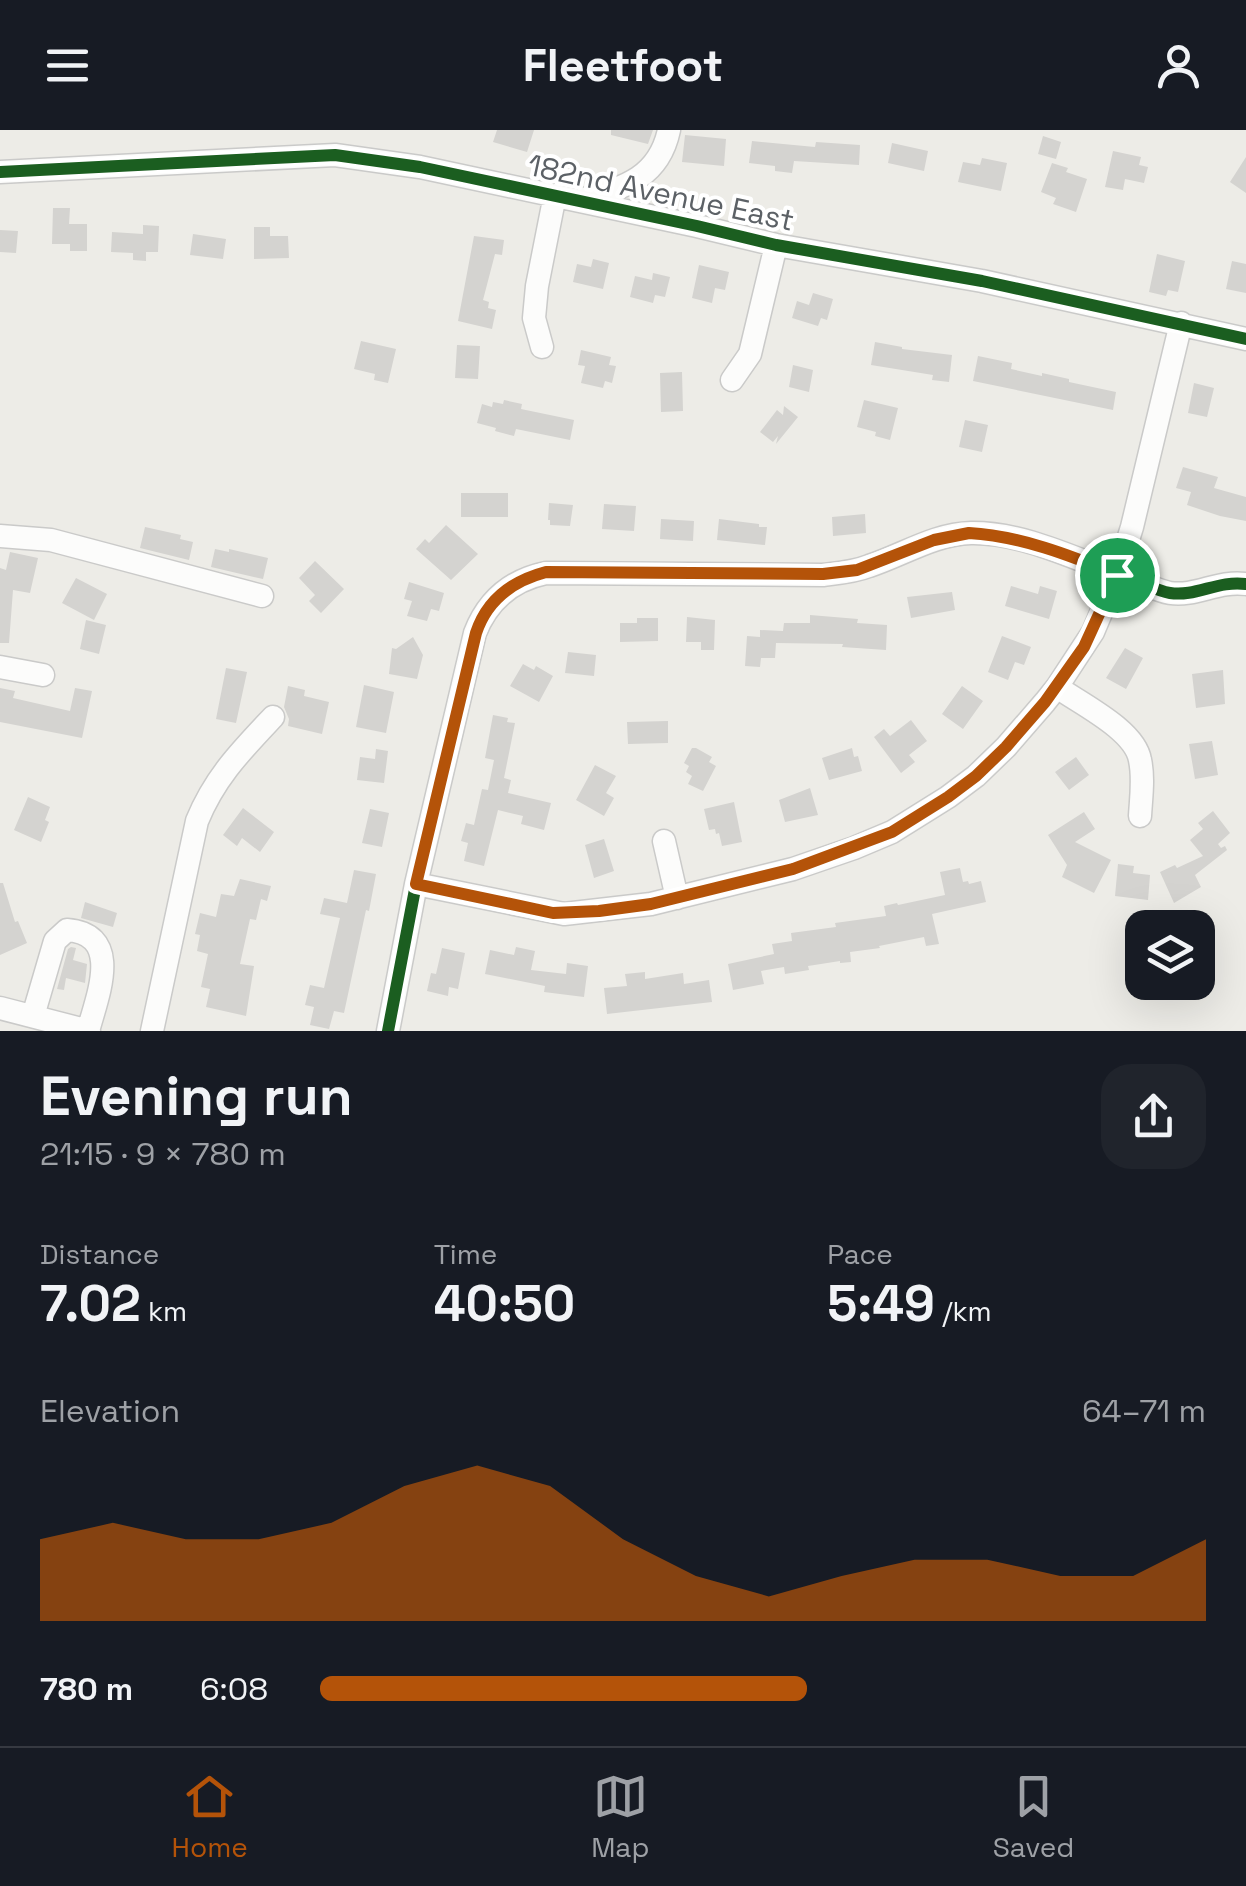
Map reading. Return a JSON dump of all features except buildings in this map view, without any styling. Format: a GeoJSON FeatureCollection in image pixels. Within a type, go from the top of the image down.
{"type":"FeatureCollection","features":[{"type":"Feature","properties":{"kind":"street"},"geometry":{"type":"LineString","coordinates":[[581,200],[618,190],[642,176],[658,161],[669,130]]}},
{"type":"Feature","properties":{"kind":"street","name":"182nd Avenue East"},"geometry":{"type":"LineString","coordinates":[[0,172],[335,155],[420,167],[555,194],[776,245],[982,281],[1246,338]]}},
{"type":"Feature","properties":{"kind":"street"},"geometry":{"type":"LineString","coordinates":[[542,347],[534,318],[555,194]]}},
{"type":"Feature","properties":{"kind":"street"},"geometry":{"type":"LineString","coordinates":[[732,380],[750,354],[776,245]]}},
{"type":"Feature","properties":{"kind":"street"},"geometry":{"type":"LineString","coordinates":[[416,884],[564,914],[651,904],[793,869],[892,832],[948,797],[1006,747],[1057,688],[1101,613],[1132,527],[1180,323]]}},
{"type":"Feature","properties":{"kind":"street"},"geometry":{"type":"LineString","coordinates":[[388,1031],[416,884],[476,633],[486,612],[519,581],[546,572],[840,572],[873,565],[934,540],[969,533],[1014,539],[1170,593],[1230,582],[1246,584]]}},
{"type":"Feature","properties":{"kind":"street"},"geometry":{"type":"LineString","coordinates":[[0,536],[51,540],[262,596]]}},
{"type":"Feature","properties":{"kind":"street"},"geometry":{"type":"LineString","coordinates":[[0,667],[43,675]]}},
{"type":"Feature","properties":{"kind":"street"},"geometry":{"type":"LineString","coordinates":[[1057,688],[1128,736],[1136,747],[1142,778],[1140,816]]}},
{"type":"Feature","properties":{"kind":"street"},"geometry":{"type":"LineString","coordinates":[[152,1031],[197,821],[208,794],[234,758],[273,716]]}},
{"type":"Feature","properties":{"kind":"street"},"geometry":{"type":"LineString","coordinates":[[664,841],[676,898]]}},
{"type":"Feature","properties":{"kind":"street"},"geometry":{"type":"LineString","coordinates":[[0,1008],[88,1031],[104,969],[102,952],[84,932],[61,933],[55,941],[32,1016]]}},
{"type":"Feature","properties":{"kind":"cycle path"},"geometry":{"type":"LineString","coordinates":[[0,172],[335,155],[420,167],[776,245],[982,281],[1246,339]]}},
{"type":"Feature","properties":{"kind":"cycle path"},"geometry":{"type":"LineString","coordinates":[[388,1031],[416,884],[475,633],[494,601],[512,586],[546,573],[823,575],[858,570],[931,541],[971,533],[1033,543],[1170,593],[1246,584]]}},
{"type":"Feature","properties":{"kind":"route"},"geometry":{"type":"LineString","coordinates":[[969,533],[1014,539],[1117,575],[1084,647],[1057,688],[1006,747],[948,797],[892,832],[793,869],[651,904],[599,911],[553,913],[416,884],[479,623],[496,598],[530,576],[546,572],[823,574],[857,570],[934,540],[969,533]]}}]}
